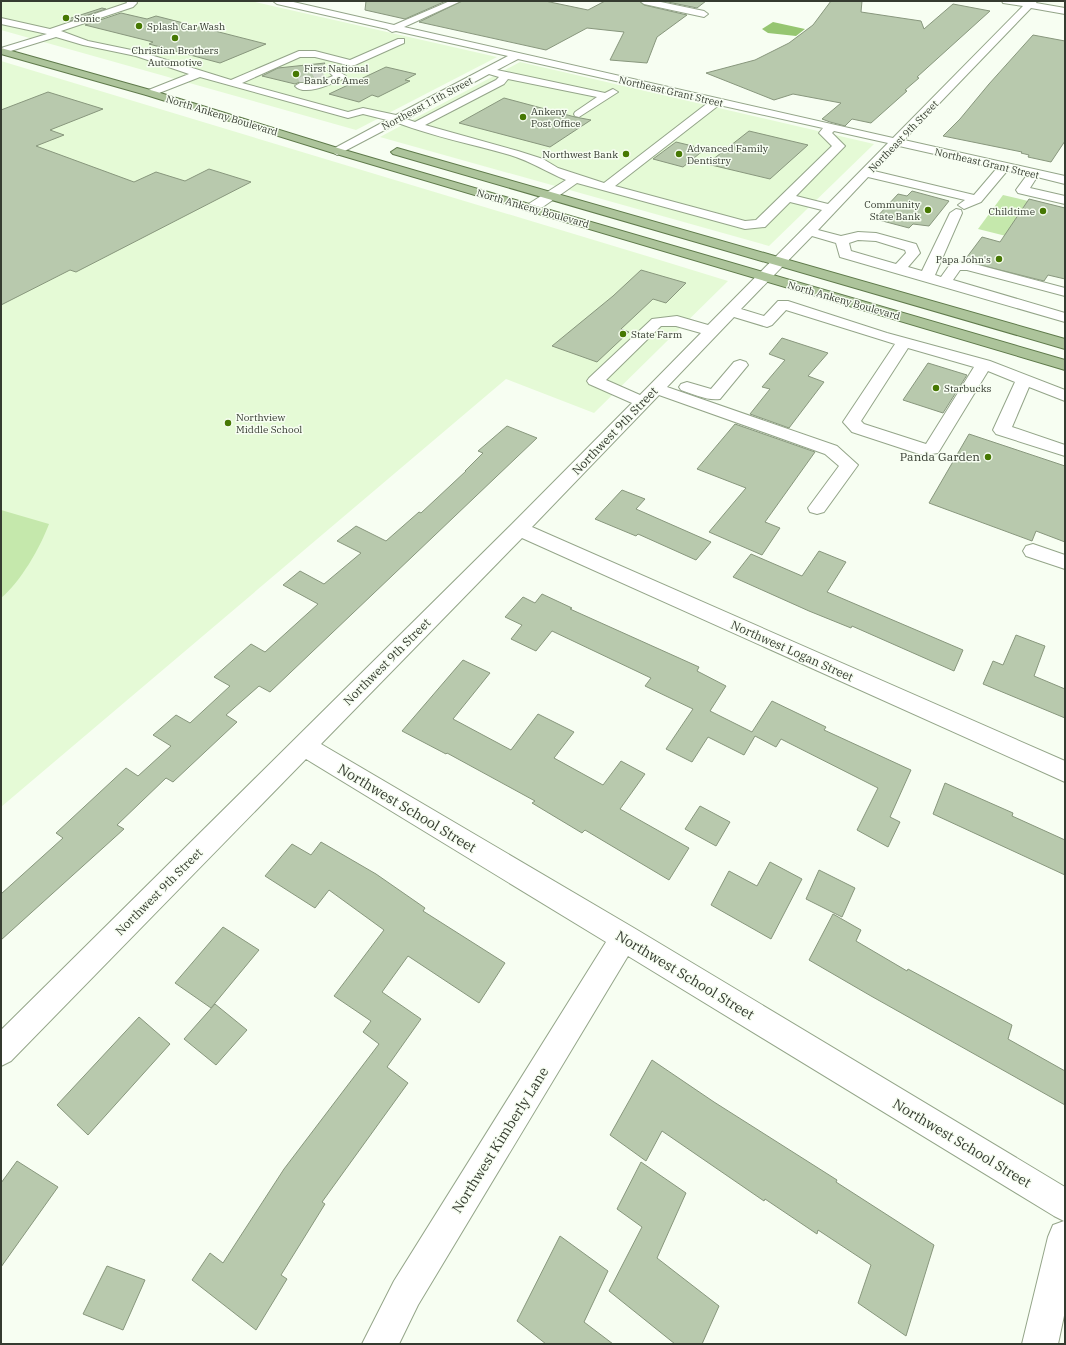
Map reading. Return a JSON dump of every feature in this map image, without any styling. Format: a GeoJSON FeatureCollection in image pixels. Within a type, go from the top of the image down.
{"type":"FeatureCollection","features":[{"type":"Feature","properties":{"kind":"main road"},"geometry":{"type":"LineString","coordinates":[[8,40],[39,48]]}},
{"type":"Feature","properties":{"kind":"main road","name":"North Ankeny Boulevard"},"geometry":{"type":"LineString","coordinates":[[2,51],[150,93],[337,151],[532,208],[1065,344]]}},
{"type":"Feature","properties":{"kind":"main road","name":"North Ankeny Boulevard"},"geometry":{"type":"LineString","coordinates":[[154,81],[183,90]]}},
{"type":"Feature","properties":{"kind":"main road"},"geometry":{"type":"LineString","coordinates":[[341,136],[372,145]]}},
{"type":"Feature","properties":{"kind":"main road","name":"North Ankeny Boulevard"},"geometry":{"type":"LineString","coordinates":[[386,149],[550,196],[1065,365]]}},
{"type":"Feature","properties":{"kind":"street"},"geometry":{"type":"LineString","coordinates":[[2,51],[130,5],[133,3],[130,1]]}},
{"type":"Feature","properties":{"kind":"street"},"geometry":{"type":"LineString","coordinates":[[383,34],[457,1]]}},
{"type":"Feature","properties":{"kind":"street"},"geometry":{"type":"LineString","coordinates":[[1006,1],[1031,3],[1065,11]]}},
{"type":"Feature","properties":{"kind":"street","name":"Northeast Grant Street"},"geometry":{"type":"LineString","coordinates":[[286,2],[516,56],[1065,180]]}},
{"type":"Feature","properties":{"kind":"street"},"geometry":{"type":"LineString","coordinates":[[644,2],[704,14]]}},
{"type":"Feature","properties":{"kind":"street","name":"Northeast 9th Street"},"geometry":{"type":"LineString","coordinates":[[771,269],[897,142],[1031,3]]}},
{"type":"Feature","properties":{"kind":"street"},"geometry":{"type":"LineString","coordinates":[[1,21],[55,32],[86,43],[138,54],[199,74],[348,115],[364,111],[397,119],[417,125],[435,133],[514,153],[539,162],[554,171],[575,179],[606,186],[745,225],[760,224],[839,146],[825,133],[831,127]]}},
{"type":"Feature","properties":{"kind":"street"},"geometry":{"type":"LineString","coordinates":[[25,25],[40,21]]}},
{"type":"Feature","properties":{"kind":"street"},"geometry":{"type":"LineString","coordinates":[[279,96],[300,85],[318,86],[341,76],[328,72],[401,41]]}},
{"type":"Feature","properties":{"kind":"street"},"geometry":{"type":"LineString","coordinates":[[232,83],[303,54],[315,54],[351,63]]}},
{"type":"Feature","properties":{"kind":"street","name":"Northeast 11th Street"},"geometry":{"type":"LineString","coordinates":[[337,151],[516,56]]}},
{"type":"Feature","properties":{"kind":"street"},"geometry":{"type":"LineString","coordinates":[[487,71],[538,80],[606,96]]}},
{"type":"Feature","properties":{"kind":"street"},"geometry":{"type":"LineString","coordinates":[[150,93],[199,74]]}},
{"type":"Feature","properties":{"kind":"street"},"geometry":{"type":"LineString","coordinates":[[417,125],[500,82],[506,75]]}},
{"type":"Feature","properties":{"kind":"street"},"geometry":{"type":"LineString","coordinates":[[578,114],[630,82]]}},
{"type":"Feature","properties":{"kind":"street"},"geometry":{"type":"LineString","coordinates":[[606,186],[717,101]]}},
{"type":"Feature","properties":{"kind":"street"},"geometry":{"type":"LineString","coordinates":[[927,277],[958,210],[977,199],[1004,167]]}},
{"type":"Feature","properties":{"kind":"street"},"geometry":{"type":"LineString","coordinates":[[866,173],[977,199]]}},
{"type":"Feature","properties":{"kind":"street"},"geometry":{"type":"LineString","coordinates":[[1034,174],[1019,195],[1065,200]]}},
{"type":"Feature","properties":{"kind":"street"},"geometry":{"type":"LineString","coordinates":[[532,208],[575,179]]}},
{"type":"Feature","properties":{"kind":"street"},"geometry":{"type":"LineString","coordinates":[[787,197],[830,209]]}},
{"type":"Feature","properties":{"kind":"street"},"geometry":{"type":"LineString","coordinates":[[808,232],[842,241],[851,235],[865,235],[912,247],[913,253],[899,269]]}},
{"type":"Feature","properties":{"kind":"street"},"geometry":{"type":"LineString","coordinates":[[842,241],[845,254],[1065,318]]}},
{"type":"Feature","properties":{"kind":"street"},"geometry":{"type":"LineString","coordinates":[[944,282],[956,266],[966,266],[1065,292]]}},
{"type":"Feature","properties":{"kind":"street","name":"Northwest 9th Street"},"geometry":{"type":"LineString","coordinates":[[1,1052],[519,529],[771,269]]}},
{"type":"Feature","properties":{"kind":"street"},"geometry":{"type":"LineString","coordinates":[[731,311],[767,322],[783,304],[904,342],[984,364],[1065,396]]}},
{"type":"Feature","properties":{"kind":"street"},"geometry":{"type":"LineString","coordinates":[[711,331],[677,321],[657,322],[595,381],[655,390],[714,395],[740,365]]}},
{"type":"Feature","properties":{"kind":"street"},"geometry":{"type":"LineString","coordinates":[[904,342],[852,422],[858,428],[925,450],[932,449],[984,364]]}},
{"type":"Feature","properties":{"kind":"street"},"geometry":{"type":"LineString","coordinates":[[1024,379],[1002,430],[1064,449]]}},
{"type":"Feature","properties":{"kind":"street"},"geometry":{"type":"LineString","coordinates":[[655,390],[831,450],[848,465],[817,508]]}},
{"type":"Feature","properties":{"kind":"street","name":"Northwest Logan Street"},"geometry":{"type":"LineString","coordinates":[[519,529],[1065,772]]}},
{"type":"Feature","properties":{"kind":"street"},"geometry":{"type":"LineString","coordinates":[[1032,551],[1065,562]]}},
{"type":"Feature","properties":{"kind":"street","name":"Northwest School Street"},"geometry":{"type":"LineString","coordinates":[[304,746],[624,938],[1065,1206]]}},
{"type":"Feature","properties":{"kind":"street","name":"Northwest Kimberly Lane"},"geometry":{"type":"LineString","coordinates":[[380,1344],[406,1293],[624,938]]}},
{"type":"Feature","properties":{"kind":"street"},"geometry":{"type":"LineString","coordinates":[[1040,1344],[1065,1237]]}},
{"type":"Feature","properties":{"kind":"shaded area"},"geometry":{"type":"Polygon","coordinates":[[[1,1],[251,1],[497,57],[356,130],[1,30],[1,1]]]}},
{"type":"Feature","properties":{"kind":"shaded area"},"geometry":{"type":"Polygon","coordinates":[[[773,22],[805,29],[796,36],[768,33],[762,29],[773,22]]]}},
{"type":"Feature","properties":{"kind":"shaded area","name":"Northview Middle School"},"geometry":{"type":"Polygon","coordinates":[[[1,61],[728,281],[594,413],[506,379],[1,807],[1,61]]]}},
{"type":"Feature","properties":{"kind":"shaded area"},"geometry":{"type":"Polygon","coordinates":[[[520,62],[874,144],[769,246],[380,137],[520,62]]]}},
{"type":"Feature","properties":{"kind":"shaded area"},"geometry":{"type":"Polygon","coordinates":[[[1003,195],[1028,201],[1061,250],[978,229],[1003,195]]]}},
{"type":"Feature","properties":{"kind":"shaded area"},"geometry":{"type":"Polygon","coordinates":[[[1,510],[49,524],[41,543],[29,564],[16,583],[1,598],[1,510]]]}},
{"type":"Feature","properties":{"kind":"building"},"geometry":{"type":"Polygon","coordinates":[[[366,1],[446,1],[405,19],[365,10],[366,1]]]}},
{"type":"Feature","properties":{"kind":"building"},"geometry":{"type":"Polygon","coordinates":[[[462,1],[545,1],[588,10],[605,1],[639,1],[644,5],[687,15],[657,37],[647,63],[610,60],[624,32],[587,28],[546,50],[419,22],[462,1]]]}},
{"type":"Feature","properties":{"kind":"building"},"geometry":{"type":"Polygon","coordinates":[[[663,1],[706,1],[697,8],[663,1]]]}},
{"type":"Feature","properties":{"kind":"building"},"geometry":{"type":"Polygon","coordinates":[[[831,1],[862,1],[861,12],[921,21],[924,29],[953,4],[990,11],[917,77],[919,78],[905,90],[907,91],[871,123],[852,119],[845,126],[830,122],[822,119],[841,103],[793,94],[774,100],[706,73],[755,60],[789,43],[813,25],[831,1]]]}},
{"type":"Feature","properties":{"kind":"building"},"geometry":{"type":"Polygon","coordinates":[[[102,8],[106,9],[70,21],[65,20],[102,8]]]}},
{"type":"Feature","properties":{"kind":"building"},"geometry":{"type":"Polygon","coordinates":[[[121,13],[147,19],[156,16],[266,44],[220,63],[149,44],[153,42],[85,25],[121,13]]]}},
{"type":"Feature","properties":{"kind":"building"},"geometry":{"type":"Polygon","coordinates":[[[1033,35],[1065,41],[1065,141],[1051,162],[1028,157],[1029,155],[1021,153],[1022,152],[943,136],[960,119],[1033,35]]]}},
{"type":"Feature","properties":{"kind":"building","name":"First National Bank of Ames"},"geometry":{"type":"Polygon","coordinates":[[[325,63],[310,82],[300,82],[295,84],[262,76],[278,68],[325,63]]]}},
{"type":"Feature","properties":{"kind":"building"},"geometry":{"type":"Polygon","coordinates":[[[386,67],[416,74],[405,80],[410,81],[378,97],[372,95],[359,102],[329,94],[386,67]]]}},
{"type":"Feature","properties":{"kind":"building"},"geometry":{"type":"Polygon","coordinates":[[[48,92],[103,109],[50,130],[64,135],[36,146],[134,182],[156,172],[185,181],[209,169],[251,182],[76,272],[70,270],[1,305],[1,110],[48,92]]]}},
{"type":"Feature","properties":{"kind":"building","name":"Ankeny Post Office"},"geometry":{"type":"Polygon","coordinates":[[[504,98],[591,120],[550,147],[459,123],[504,98]]]}},
{"type":"Feature","properties":{"kind":"building"},"geometry":{"type":"Polygon","coordinates":[[[749,131],[808,145],[770,179],[707,164],[749,131]]]}},
{"type":"Feature","properties":{"kind":"building","name":"Advanced Family Dentistry"},"geometry":{"type":"Polygon","coordinates":[[[676,142],[705,149],[683,167],[653,159],[676,142]]]}},
{"type":"Feature","properties":{"kind":"building","name":"Community State Bank"},"geometry":{"type":"Polygon","coordinates":[[[912,191],[949,201],[929,226],[913,224],[909,228],[875,219],[898,194],[907,196],[912,191]]]}},
{"type":"Feature","properties":{"kind":"building"},"geometry":{"type":"Polygon","coordinates":[[[1029,199],[1065,208],[1065,279],[1048,275],[1044,281],[964,261],[982,237],[1000,242],[1029,199]]]}},
{"type":"Feature","properties":{"kind":"building"},"geometry":{"type":"Polygon","coordinates":[[[641,270],[686,283],[666,303],[653,299],[621,329],[629,332],[597,362],[552,346],[613,296],[641,270]]]}},
{"type":"Feature","properties":{"kind":"building"},"geometry":{"type":"Polygon","coordinates":[[[782,338],[828,353],[808,376],[824,382],[789,428],[750,414],[770,389],[762,387],[785,360],[769,354],[782,338]]]}},
{"type":"Feature","properties":{"kind":"building","name":"Starbucks"},"geometry":{"type":"Polygon","coordinates":[[[928,363],[967,375],[943,413],[903,400],[928,363]]]}},
{"type":"Feature","properties":{"kind":"building"},"geometry":{"type":"Polygon","coordinates":[[[735,424],[815,452],[765,522],[780,528],[762,555],[709,532],[746,488],[697,469],[735,424]]]}},
{"type":"Feature","properties":{"kind":"building"},"geometry":{"type":"Polygon","coordinates":[[[507,426],[537,438],[270,692],[259,686],[226,715],[237,722],[173,782],[166,778],[117,825],[124,829],[1,940],[1,894],[63,838],[56,833],[126,768],[138,776],[171,746],[153,735],[176,715],[190,723],[230,686],[214,677],[251,644],[265,652],[318,604],[283,585],[300,571],[324,584],[361,553],[337,541],[356,526],[386,541],[419,512],[421,513],[466,471],[483,453],[478,451],[507,426]]]}},
{"type":"Feature","properties":{"kind":"building"},"geometry":{"type":"Polygon","coordinates":[[[969,434],[1065,466],[1065,542],[1036,531],[1032,541],[929,503],[969,434]]]}},
{"type":"Feature","properties":{"kind":"building"},"geometry":{"type":"Polygon","coordinates":[[[622,490],[645,499],[636,509],[711,542],[696,560],[638,534],[636,536],[595,519],[622,490]]]}},
{"type":"Feature","properties":{"kind":"building"},"geometry":{"type":"Polygon","coordinates":[[[819,551],[846,562],[827,592],[963,650],[954,671],[852,626],[851,628],[809,611],[733,577],[751,554],[802,576],[819,551]]]}},
{"type":"Feature","properties":{"kind":"building"},"geometry":{"type":"Polygon","coordinates":[[[542,594],[572,608],[570,609],[699,667],[697,671],[726,686],[710,711],[752,732],[772,701],[826,727],[824,730],[911,770],[890,817],[900,822],[888,847],[857,830],[878,788],[781,739],[776,747],[755,736],[744,755],[708,737],[692,762],[666,749],[693,709],[645,686],[651,678],[552,631],[536,651],[511,639],[522,625],[505,617],[523,597],[535,603],[542,594]]]}},
{"type":"Feature","properties":{"kind":"building"},"geometry":{"type":"Polygon","coordinates":[[[1016,635],[1045,646],[1034,676],[1065,689],[1065,718],[983,684],[993,661],[1003,665],[1016,635]]]}},
{"type":"Feature","properties":{"kind":"building"},"geometry":{"type":"Polygon","coordinates":[[[463,660],[490,673],[453,719],[511,750],[538,714],[574,732],[554,758],[603,785],[621,761],[645,774],[620,809],[689,848],[669,880],[585,830],[582,833],[532,803],[535,801],[447,753],[446,754],[402,731],[463,660]]]}},
{"type":"Feature","properties":{"kind":"building"},"geometry":{"type":"Polygon","coordinates":[[[945,783],[1013,813],[1012,816],[1065,840],[1065,875],[933,814],[945,783]]]}},
{"type":"Feature","properties":{"kind":"building"},"geometry":{"type":"Polygon","coordinates":[[[700,806],[730,822],[716,846],[685,829],[700,806]]]}},
{"type":"Feature","properties":{"kind":"building"},"geometry":{"type":"Polygon","coordinates":[[[321,842],[376,874],[425,908],[423,911],[505,963],[479,1003],[408,956],[382,992],[421,1019],[387,1067],[408,1083],[322,1202],[325,1204],[281,1275],[287,1279],[256,1330],[192,1280],[210,1253],[223,1263],[284,1169],[379,1044],[363,1032],[371,1021],[334,996],[384,930],[329,890],[315,908],[265,876],[292,844],[311,855],[321,842]]]}},
{"type":"Feature","properties":{"kind":"building"},"geometry":{"type":"Polygon","coordinates":[[[770,862],[802,879],[771,939],[711,905],[729,871],[757,886],[770,862]]]}},
{"type":"Feature","properties":{"kind":"building"},"geometry":{"type":"Polygon","coordinates":[[[819,870],[855,888],[842,917],[806,899],[819,870]]]}},
{"type":"Feature","properties":{"kind":"building"},"geometry":{"type":"Polygon","coordinates":[[[833,914],[861,930],[856,941],[907,971],[908,969],[1012,1025],[1008,1039],[1065,1071],[1065,1105],[809,960],[833,914]]]}},
{"type":"Feature","properties":{"kind":"building"},"geometry":{"type":"Polygon","coordinates":[[[223,927],[259,950],[211,1008],[175,983],[223,927]]]}},
{"type":"Feature","properties":{"kind":"building"},"geometry":{"type":"Polygon","coordinates":[[[215,1004],[247,1030],[216,1065],[184,1039],[215,1004]]]}},
{"type":"Feature","properties":{"kind":"building"},"geometry":{"type":"Polygon","coordinates":[[[139,1017],[170,1044],[88,1135],[57,1105],[139,1017]]]}},
{"type":"Feature","properties":{"kind":"building"},"geometry":{"type":"Polygon","coordinates":[[[652,1060],[934,1245],[906,1336],[858,1303],[871,1265],[818,1230],[817,1234],[765,1199],[764,1201],[662,1131],[646,1161],[610,1135],[652,1060]]]}},
{"type":"Feature","properties":{"kind":"building"},"geometry":{"type":"Polygon","coordinates":[[[17,1161],[58,1187],[1,1267],[1,1183],[17,1161]]]}},
{"type":"Feature","properties":{"kind":"building"},"geometry":{"type":"Polygon","coordinates":[[[641,1162],[686,1193],[657,1258],[719,1306],[702,1344],[675,1344],[609,1291],[642,1227],[617,1209],[641,1162]]]}},
{"type":"Feature","properties":{"kind":"building"},"geometry":{"type":"Polygon","coordinates":[[[560,1236],[608,1271],[584,1322],[613,1344],[546,1344],[517,1321],[560,1236]]]}},
{"type":"Feature","properties":{"kind":"building"},"geometry":{"type":"Polygon","coordinates":[[[107,1266],[145,1280],[123,1330],[83,1314],[107,1266]]]}},
{"type":"Feature","properties":{"kind":"tunnel"},"geometry":{"type":"LineString","coordinates":[[300,83],[323,72]]}},
{"type":"Feature","properties":{"kind":"place","name":"Sonic"},"geometry":{"type":"Point","coordinates":[66,18]}},
{"type":"Feature","properties":{"kind":"place","name":"Splash Car Wash"},"geometry":{"type":"Point","coordinates":[139,26]}},
{"type":"Feature","properties":{"kind":"place","name":"Christian Brothers Automotive"},"geometry":{"type":"Point","coordinates":[175,38]}},
{"type":"Feature","properties":{"kind":"place","name":"First National Bank of Ames"},"geometry":{"type":"Point","coordinates":[296,74]}},
{"type":"Feature","properties":{"kind":"place","name":"Ankeny Post Office"},"geometry":{"type":"Point","coordinates":[523,117]}},
{"type":"Feature","properties":{"kind":"place","name":"Northwest Bank"},"geometry":{"type":"Point","coordinates":[626,154]}},
{"type":"Feature","properties":{"kind":"place","name":"Advanced Family Dentistry"},"geometry":{"type":"Point","coordinates":[679,154]}},
{"type":"Feature","properties":{"kind":"place","name":"Community State Bank"},"geometry":{"type":"Point","coordinates":[928,210]}},
{"type":"Feature","properties":{"kind":"place","name":"Childtime"},"geometry":{"type":"Point","coordinates":[1043,211]}},
{"type":"Feature","properties":{"kind":"place","name":"Papa John's"},"geometry":{"type":"Point","coordinates":[999,259]}},
{"type":"Feature","properties":{"kind":"place","name":"State Farm"},"geometry":{"type":"Point","coordinates":[623,334]}},
{"type":"Feature","properties":{"kind":"place","name":"Starbucks"},"geometry":{"type":"Point","coordinates":[936,388]}},
{"type":"Feature","properties":{"kind":"place","name":"Northview Middle School"},"geometry":{"type":"Point","coordinates":[228,423]}},
{"type":"Feature","properties":{"kind":"place","name":"Panda Garden"},"geometry":{"type":"Point","coordinates":[988,457]}}]}
